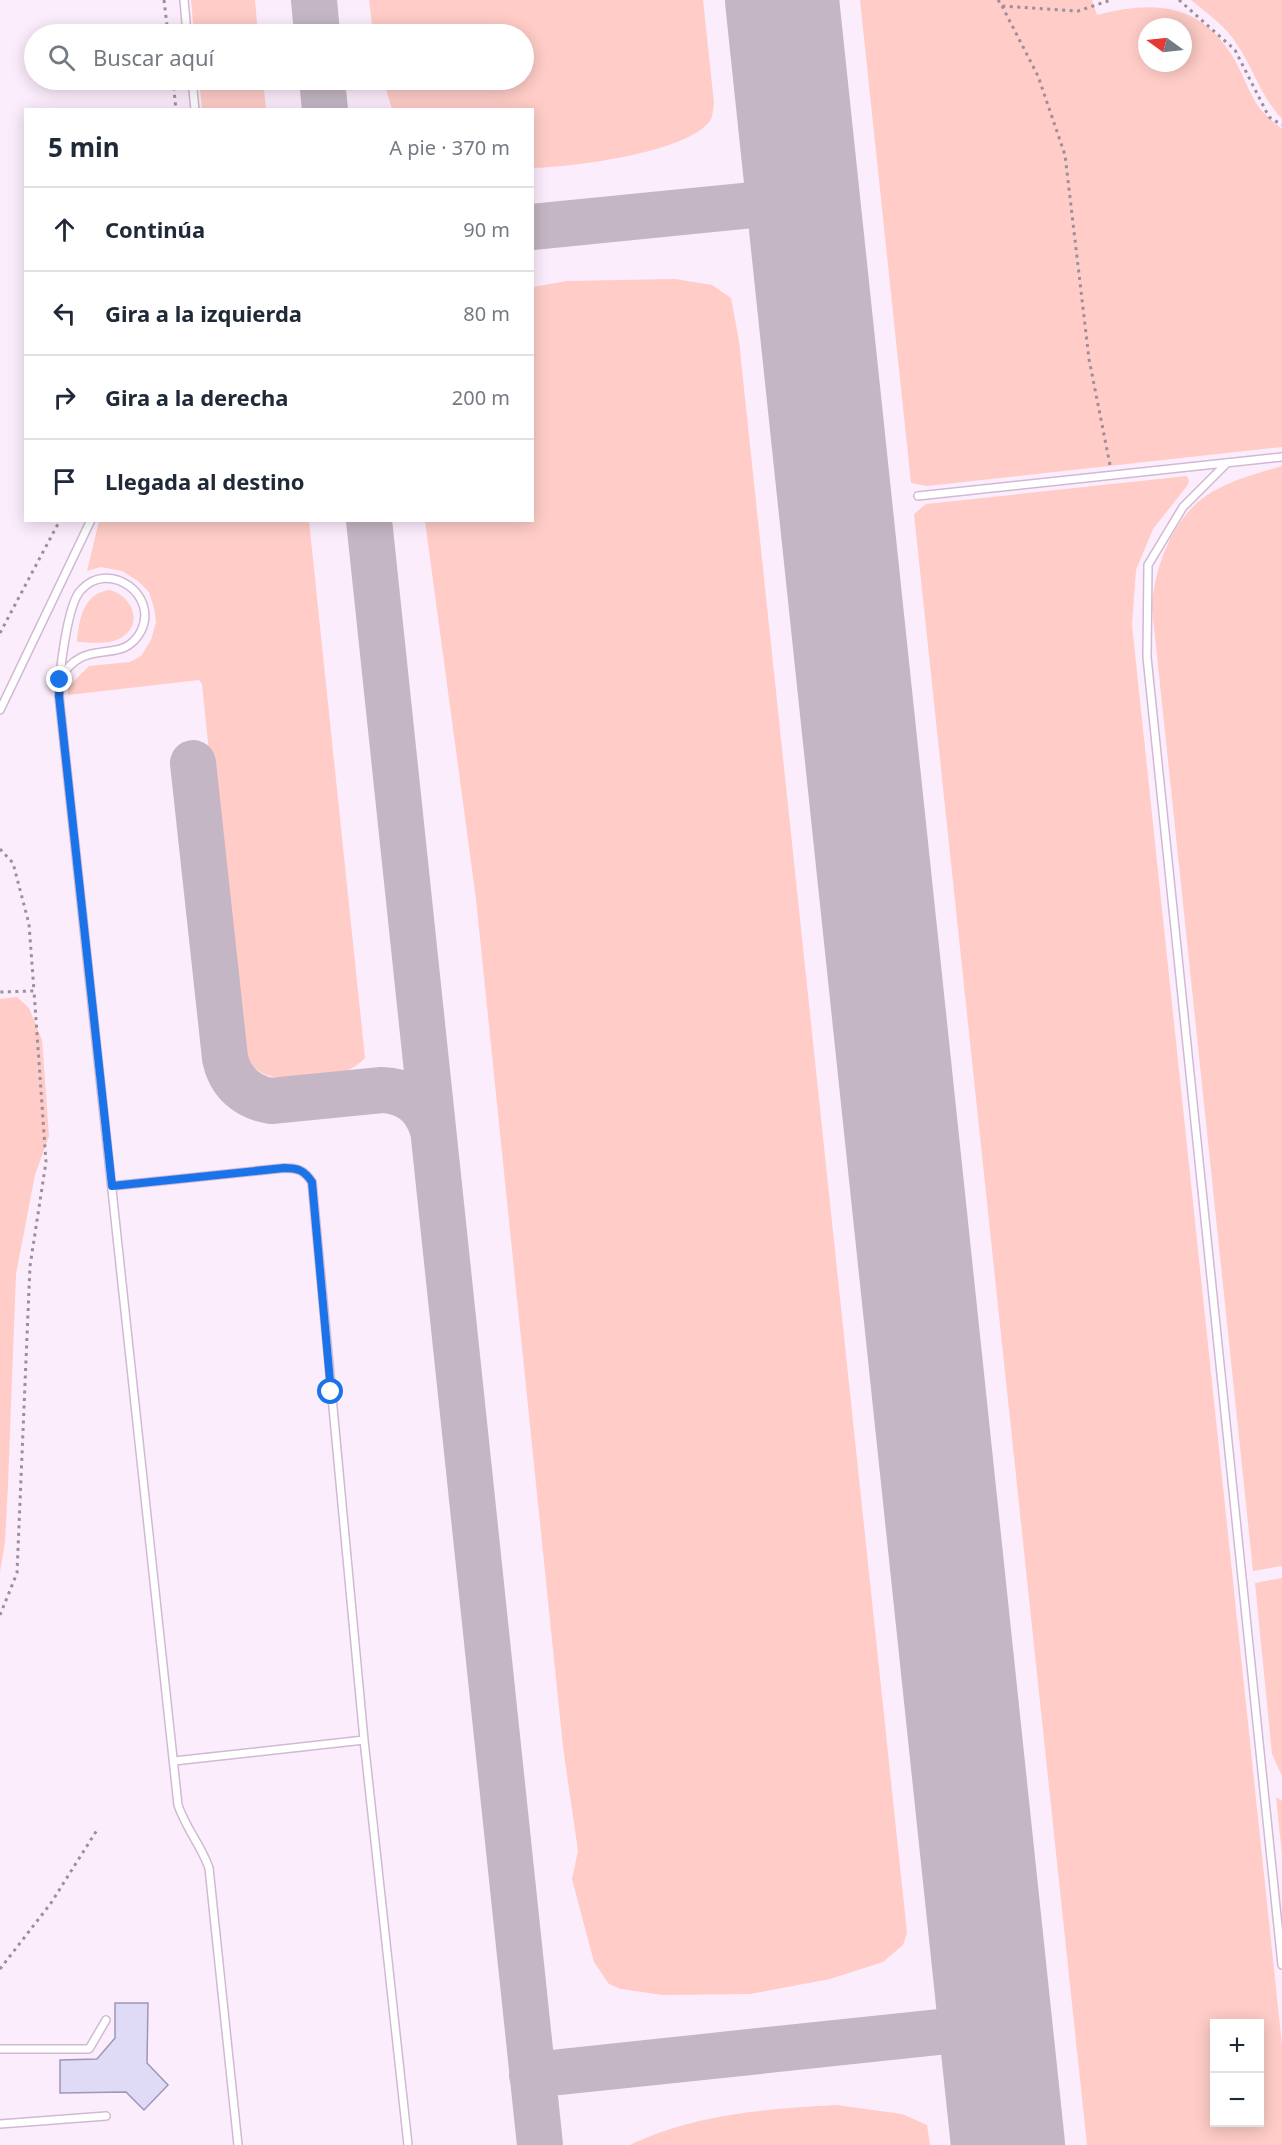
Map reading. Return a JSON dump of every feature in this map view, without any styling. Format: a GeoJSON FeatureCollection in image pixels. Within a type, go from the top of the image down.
{"type":"FeatureCollection","features":[{"type":"Feature","properties":{"kind":"lane"},"geometry":{"type":"LineString","coordinates":[[184,0],[186,24]]}},
{"type":"Feature","properties":{"kind":"lane"},"geometry":{"type":"LineString","coordinates":[[193,90],[195,108]]}},
{"type":"Feature","properties":{"kind":"lane"},"geometry":{"type":"LineString","coordinates":[[918,496],[1282,457]]}},
{"type":"Feature","properties":{"kind":"lane"},"geometry":{"type":"LineString","coordinates":[[1227,463],[1183,507],[1148,565],[1146,657],[1282,1965]]}},
{"type":"Feature","properties":{"kind":"lane"},"geometry":{"type":"LineString","coordinates":[[0,710],[90,522]]}},
{"type":"Feature","properties":{"kind":"lane"},"geometry":{"type":"LineString","coordinates":[[60,680],[66,667],[81,656],[115,651],[135,640],[141,630],[144,608],[134,588],[114,578],[102,578],[81,589],[74,599],[60,680],[59,696],[178,1805],[184,1823],[205,1855],[209,1868],[238,2145]]}},
{"type":"Feature","properties":{"kind":"lane"},"geometry":{"type":"LineString","coordinates":[[112,1186],[284,1168],[305,1171],[312,1182],[364,1740],[408,2145]]}},
{"type":"Feature","properties":{"kind":"lane"},"geometry":{"type":"LineString","coordinates":[[174,1761],[364,1740]]}},
{"type":"Feature","properties":{"kind":"lane"},"geometry":{"type":"LineString","coordinates":[[0,2049],[89,2049],[106,2020]]}},
{"type":"Feature","properties":{"kind":"lane"},"geometry":{"type":"LineString","coordinates":[[0,2124],[106,2116]]}},
{"type":"Feature","properties":{"kind":"path"},"geometry":{"type":"LineString","coordinates":[[164,0],[167,24]]}},
{"type":"Feature","properties":{"kind":"path"},"geometry":{"type":"LineString","coordinates":[[998,0],[1038,76],[1065,155],[1089,359],[1112,475]]}},
{"type":"Feature","properties":{"kind":"path"},"geometry":{"type":"LineString","coordinates":[[1002,6],[1078,11],[1111,0]]}},
{"type":"Feature","properties":{"kind":"path"},"geometry":{"type":"LineString","coordinates":[[1179,0],[1235,50],[1269,117],[1282,125]]}},
{"type":"Feature","properties":{"kind":"path"},"geometry":{"type":"LineString","coordinates":[[174,90],[176,108]]}},
{"type":"Feature","properties":{"kind":"path"},"geometry":{"type":"LineString","coordinates":[[0,633],[59,522]]}},
{"type":"Feature","properties":{"kind":"path"},"geometry":{"type":"LineString","coordinates":[[0,849],[13,863],[29,924],[46,1162],[30,1266],[17,1573],[0,1615]]}},
{"type":"Feature","properties":{"kind":"path"},"geometry":{"type":"LineString","coordinates":[[0,992],[34,991]]}},
{"type":"Feature","properties":{"kind":"path"},"geometry":{"type":"LineString","coordinates":[[0,1969],[51,1903],[97,1830]]}},
{"type":"Feature","properties":{"kind":"shaded area"},"geometry":{"type":"Polygon","coordinates":[[[191,0],[255,0],[257,24],[193,24],[191,0]]]}},
{"type":"Feature","properties":{"kind":"shaded area"},"geometry":{"type":"Polygon","coordinates":[[[369,0],[703,0],[714,103],[712,117],[697,132],[678,142],[654,150],[574,165],[534,168],[534,108],[392,108],[386,90],[534,90],[534,24],[372,24],[369,0]]]}},
{"type":"Feature","properties":{"kind":"shaded area"},"geometry":{"type":"Polygon","coordinates":[[[860,0],[1092,0],[1097,15],[1118,10],[1157,7],[1191,16],[1220,39],[1233,57],[1258,107],[1282,129],[1282,447],[927,486],[911,483],[860,0]]]}},
{"type":"Feature","properties":{"kind":"shaded area"},"geometry":{"type":"Polygon","coordinates":[[[1191,0],[1282,0],[1282,119],[1268,101],[1244,56],[1228,32],[1191,0]]]}},
{"type":"Feature","properties":{"kind":"shaded area"},"geometry":{"type":"Polygon","coordinates":[[[200,90],[264,90],[266,108],[202,108],[200,90]]]}},
{"type":"Feature","properties":{"kind":"shaded area"},"geometry":{"type":"Polygon","coordinates":[[[675,279],[712,285],[731,298],[739,341],[907,1933],[903,1945],[883,1962],[830,1979],[750,1994],[663,1995],[621,1989],[609,1984],[594,1962],[572,1879],[578,1851],[563,1747],[476,899],[425,522],[534,522],[534,287],[567,281],[675,279]]]}},
{"type":"Feature","properties":{"kind":"shaded area"},"geometry":{"type":"Polygon","coordinates":[[[1282,466],[1282,1566],[1253,1571],[1152,608],[1157,575],[1168,542],[1187,514],[1220,487],[1282,466]]]}},
{"type":"Feature","properties":{"kind":"shaded area"},"geometry":{"type":"Polygon","coordinates":[[[1187,476],[1189,481],[1153,529],[1136,570],[1132,625],[1282,2045],[1282,2145],[1087,2145],[914,514],[926,504],[1187,476]]]}},
{"type":"Feature","properties":{"kind":"shaded area"},"geometry":{"type":"Polygon","coordinates":[[[99,522],[309,522],[365,1058],[348,1070],[336,1074],[302,1078],[280,1078],[260,1072],[245,1057],[239,1045],[202,684],[199,680],[68,695],[68,689],[89,666],[130,662],[141,656],[151,640],[156,622],[149,592],[138,581],[122,571],[101,567],[87,571],[99,522]]]}},
{"type":"Feature","properties":{"kind":"shaded area"},"geometry":{"type":"Polygon","coordinates":[[[109,590],[117,593],[130,604],[134,619],[132,627],[114,641],[77,642],[81,616],[88,602],[100,592],[109,590]]]}},
{"type":"Feature","properties":{"kind":"shaded area"},"geometry":{"type":"Polygon","coordinates":[[[17,997],[29,1008],[42,1040],[49,1136],[35,1175],[16,1274],[5,1542],[0,1572],[0,999],[17,997]]]}},
{"type":"Feature","properties":{"kind":"shaded area"},"geometry":{"type":"Polygon","coordinates":[[[1282,1578],[1282,1776],[1272,1754],[1255,1583],[1282,1578]]]}},
{"type":"Feature","properties":{"kind":"shaded area"},"geometry":{"type":"Polygon","coordinates":[[[1276,1797],[1282,1801],[1282,1855],[1276,1797]]]}},
{"type":"Feature","properties":{"kind":"shaded area"},"geometry":{"type":"Polygon","coordinates":[[[836,2105],[902,2114],[927,2125],[930,2145],[630,2145],[679,2126],[705,2120],[757,2111],[836,2105]]]}},
{"type":"Feature","properties":{"kind":"building"},"geometry":{"type":"Polygon","coordinates":[[[115,2003],[148,2003],[147,2063],[168,2085],[144,2110],[126,2092],[60,2093],[60,2060],[97,2059],[115,2038],[115,2003]]]}},
{"type":"Feature","properties":{"kind":"taxiway"},"geometry":{"type":"LineString","coordinates":[[314,0],[316,24]]}},
{"type":"Feature","properties":{"kind":"taxiway"},"geometry":{"type":"LineString","coordinates":[[323,90],[325,108]]}},
{"type":"Feature","properties":{"kind":"taxiway"},"geometry":{"type":"LineString","coordinates":[[534,227],[803,200]]}},
{"type":"Feature","properties":{"kind":"taxiway"},"geometry":{"type":"LineString","coordinates":[[369,522],[540,2145]]}},
{"type":"Feature","properties":{"kind":"taxiway"},"geometry":{"type":"LineString","coordinates":[[193,763],[225,1058],[235,1081],[254,1096],[271,1101],[391,1091],[414,1100],[425,1112],[432,1128]]}},
{"type":"Feature","properties":{"kind":"taxiway"},"geometry":{"type":"LineString","coordinates":[[532,2075],[996,2026]]}},
{"type":"Feature","properties":{"kind":"runway"},"geometry":{"type":"LineString","coordinates":[[782,0],[1008,2145]]}},
{"type":"Feature","properties":{"kind":"route"},"geometry":{"type":"LineString","coordinates":[[60,680],[59,696],[112,1186],[284,1168],[305,1171],[312,1182],[331,1392]]}}]}
